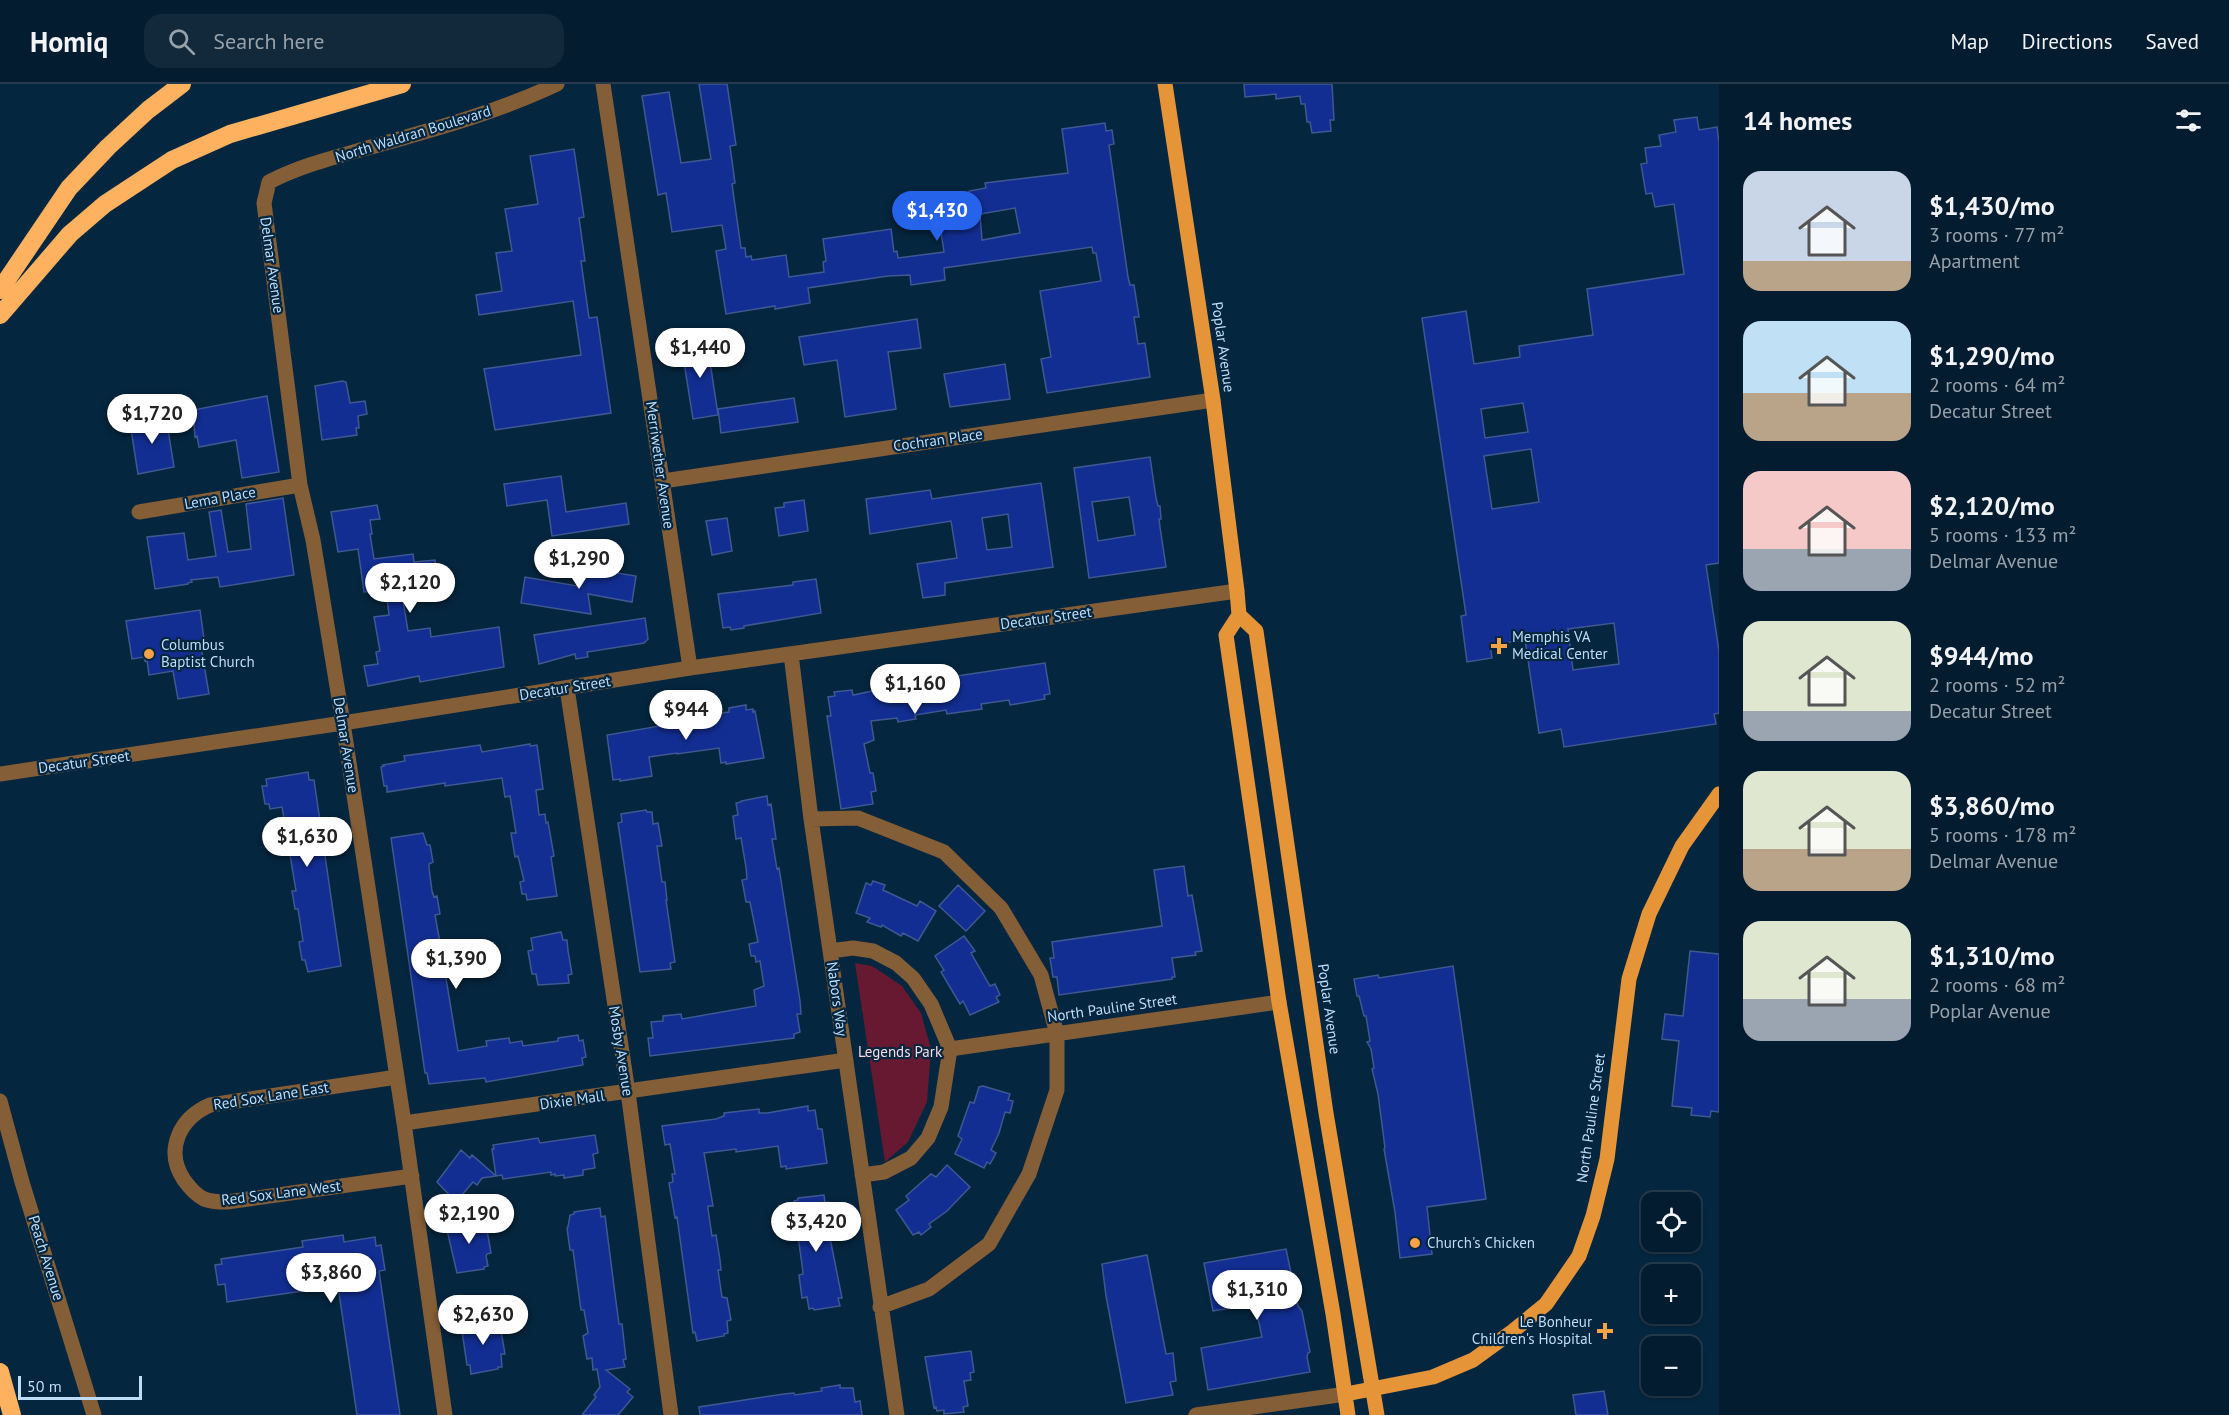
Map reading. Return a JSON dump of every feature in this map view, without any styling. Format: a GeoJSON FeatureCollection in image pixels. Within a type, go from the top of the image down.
{"type":"FeatureCollection","features":[{"type":"Feature","properties":{"kind":"highway"},"geometry":{"type":"LineString","coordinates":[[0,290],[69,188],[116,139],[182,84]]}},
{"type":"Feature","properties":{"kind":"highway"},"geometry":{"type":"LineString","coordinates":[[0,315],[70,234],[105,204],[172,160],[230,134],[402,84]]}},
{"type":"Feature","properties":{"kind":"highway"},"geometry":{"type":"LineString","coordinates":[[0,1372],[12,1415]]}},
{"type":"Feature","properties":{"kind":"main road","name":"Poplar Avenue"},"geometry":{"type":"LineString","coordinates":[[1165,84],[1213,400],[1237,591],[1239,615],[1226,634],[1279,1002],[1348,1415]]}},
{"type":"Feature","properties":{"kind":"main road","name":"Poplar Avenue"},"geometry":{"type":"LineString","coordinates":[[1239,615],[1256,631],[1324,1101],[1377,1415]]}},
{"type":"Feature","properties":{"kind":"main road","name":"North Pauline Street"},"geometry":{"type":"LineString","coordinates":[[1346,1394],[1433,1377],[1473,1360],[1546,1304],[1579,1256],[1593,1216],[1607,1159],[1629,980],[1649,914],[1682,846],[1719,794]]}},
{"type":"Feature","properties":{"kind":"street","name":"North Waldran Boulevard"},"geometry":{"type":"LineString","coordinates":[[269,182],[294,169],[442,127],[530,97],[557,84]]}},
{"type":"Feature","properties":{"kind":"street","name":"Merriwether Avenue"},"geometry":{"type":"LineString","coordinates":[[603,84],[690,668]]}},
{"type":"Feature","properties":{"kind":"street","name":"Delmar Avenue"},"geometry":{"type":"LineString","coordinates":[[269,182],[264,203],[300,485],[313,540],[343,723],[405,1123],[445,1415]]}},
{"type":"Feature","properties":{"kind":"street","name":"Cochran Place"},"geometry":{"type":"LineString","coordinates":[[663,481],[1213,400]]}},
{"type":"Feature","properties":{"kind":"street","name":"Lema Place"},"geometry":{"type":"LineString","coordinates":[[139,512],[300,485]]}},
{"type":"Feature","properties":{"kind":"street","name":"Decatur Street"},"geometry":{"type":"LineString","coordinates":[[0,774],[690,668],[1237,591]]}},
{"type":"Feature","properties":{"kind":"street","name":"Nabors Way"},"geometry":{"type":"LineString","coordinates":[[791,654],[811,819],[897,1415]]}},
{"type":"Feature","properties":{"kind":"street","name":"Mosby Avenue"},"geometry":{"type":"LineString","coordinates":[[567,688],[628,1092],[671,1415]]}},
{"type":"Feature","properties":{"kind":"street"},"geometry":{"type":"LineString","coordinates":[[811,819],[858,818],[944,852],[1001,908],[1041,975],[1057,1034],[1057,1089],[1029,1174],[989,1244],[929,1289],[880,1308]]}},
{"type":"Feature","properties":{"kind":"street"},"geometry":{"type":"LineString","coordinates":[[830,951],[853,948],[873,951],[896,963],[913,978],[931,1004],[950,1049],[941,1107],[928,1138],[910,1158],[884,1172],[862,1174]]}},
{"type":"Feature","properties":{"kind":"street","name":"North Pauline Street"},"geometry":{"type":"LineString","coordinates":[[950,1049],[1279,1002]]}},
{"type":"Feature","properties":{"kind":"street","name":"Dixie Mall"},"geometry":{"type":"LineString","coordinates":[[405,1123],[846,1060]]}},
{"type":"Feature","properties":{"kind":"street","name":"Red Sox Lane East"},"geometry":{"type":"LineString","coordinates":[[175,1155],[178,1133],[188,1118],[198,1110],[210,1105],[397,1077]]}},
{"type":"Feature","properties":{"kind":"street","name":"Peach Avenue"},"geometry":{"type":"LineString","coordinates":[[0,1101],[22,1182],[94,1415]]}},
{"type":"Feature","properties":{"kind":"street","name":"Red Sox Lane West"},"geometry":{"type":"LineString","coordinates":[[175,1155],[183,1178],[192,1190],[215,1202],[412,1176]]}},
{"type":"Feature","properties":{"kind":"street"},"geometry":{"type":"LineString","coordinates":[[1196,1415],[1346,1394]]}},
{"type":"Feature","properties":{"kind":"green space","name":"Legends Park"},"geometry":{"type":"Polygon","coordinates":[[[855,963],[872,966],[902,986],[921,1013],[931,1049],[927,1102],[908,1142],[885,1162],[855,963]]]}},
{"type":"Feature","properties":{"kind":"building"},"geometry":{"type":"Polygon","coordinates":[[[699,84],[727,84],[736,145],[730,146],[735,183],[732,184],[741,248],[745,248],[746,257],[751,256],[752,260],[786,255],[789,277],[824,272],[823,262],[826,261],[823,239],[891,229],[894,252],[897,251],[898,258],[944,252],[938,212],[971,207],[969,191],[986,188],[985,183],[1068,173],[1062,129],[1105,123],[1106,131],[1112,130],[1114,144],[1109,145],[1128,277],[1130,285],[1134,285],[1139,317],[1134,317],[1138,344],[1145,343],[1150,377],[1047,393],[1041,359],[1051,357],[1040,291],[1101,281],[1096,253],[1093,253],[1092,247],[944,268],[945,280],[911,285],[910,275],[808,288],[810,303],[726,314],[716,251],[726,249],[722,225],[672,232],[666,193],[658,195],[642,96],[669,92],[681,163],[711,159],[699,84]],[[1015,208],[980,214],[982,240],[1020,233],[1015,208]]]}},
{"type":"Feature","properties":{"kind":"building"},"geometry":{"type":"Polygon","coordinates":[[[1244,84],[1332,84],[1334,120],[1330,120],[1331,131],[1312,133],[1310,122],[1307,122],[1305,104],[1301,104],[1300,96],[1276,99],[1276,94],[1245,97],[1244,84]]]}},
{"type":"Feature","properties":{"kind":"building"},"geometry":{"type":"Polygon","coordinates":[[[1697,117],[1699,130],[1717,127],[1719,143],[1719,563],[1706,565],[1719,651],[1719,713],[1714,714],[1716,724],[1564,747],[1561,729],[1539,733],[1525,640],[1490,645],[1492,658],[1467,662],[1461,616],[1466,615],[1422,318],[1466,311],[1474,364],[1520,357],[1519,346],[1593,335],[1587,289],[1684,274],[1674,204],[1655,207],[1652,193],[1646,194],[1641,164],[1647,163],[1645,148],[1661,146],[1659,135],[1676,132],[1674,120],[1697,117]],[[1523,403],[1481,409],[1485,438],[1528,432],[1523,403]],[[1531,449],[1484,456],[1492,509],[1539,502],[1531,449]],[[1614,623],[1568,629],[1573,670],[1619,664],[1614,623]]]}},
{"type":"Feature","properties":{"kind":"building"},"geometry":{"type":"Polygon","coordinates":[[[574,149],[584,217],[579,218],[585,261],[581,261],[589,318],[597,317],[611,413],[495,430],[484,369],[581,355],[573,301],[479,315],[476,295],[502,291],[496,253],[512,251],[505,209],[538,204],[530,156],[574,149]]]}},
{"type":"Feature","properties":{"kind":"building"},"geometry":{"type":"Polygon","coordinates":[[[917,319],[921,348],[888,352],[896,409],[845,417],[837,360],[804,365],[799,337],[917,319]]]}},
{"type":"Feature","properties":{"kind":"building"},"geometry":{"type":"Polygon","coordinates":[[[705,339],[718,415],[693,419],[681,343],[705,339]]]}},
{"type":"Feature","properties":{"kind":"building"},"geometry":{"type":"Polygon","coordinates":[[[1005,364],[1010,399],[950,407],[944,374],[1005,364]]]}},
{"type":"Feature","properties":{"kind":"building"},"geometry":{"type":"Polygon","coordinates":[[[346,382],[350,403],[365,401],[367,414],[358,416],[357,435],[322,440],[315,386],[346,382]]]}},
{"type":"Feature","properties":{"kind":"building"},"geometry":{"type":"Polygon","coordinates":[[[267,396],[279,472],[242,478],[236,440],[199,447],[197,436],[195,437],[193,410],[267,396]]]}},
{"type":"Feature","properties":{"kind":"building"},"geometry":{"type":"Polygon","coordinates":[[[794,398],[798,422],[721,433],[718,409],[794,398]]]}},
{"type":"Feature","properties":{"kind":"building"},"geometry":{"type":"Polygon","coordinates":[[[166,417],[174,467],[138,474],[130,423],[166,417]]]}},
{"type":"Feature","properties":{"kind":"building"},"geometry":{"type":"Polygon","coordinates":[[[1150,457],[1156,498],[1160,506],[1161,519],[1159,519],[1166,567],[1089,578],[1074,468],[1150,457]],[[1129,497],[1092,502],[1098,541],[1135,535],[1129,497]]]}},
{"type":"Feature","properties":{"kind":"building"},"geometry":{"type":"Polygon","coordinates":[[[561,476],[566,512],[626,503],[629,524],[552,536],[547,500],[507,506],[504,484],[561,476]]]}},
{"type":"Feature","properties":{"kind":"building"},"geometry":{"type":"Polygon","coordinates":[[[1041,483],[1053,567],[945,583],[945,595],[923,598],[917,564],[957,558],[951,521],[870,534],[866,499],[930,490],[932,499],[1041,483]],[[1008,514],[982,518],[987,550],[1012,547],[1008,514]]]}},
{"type":"Feature","properties":{"kind":"building"},"geometry":{"type":"Polygon","coordinates":[[[283,498],[294,575],[220,587],[218,577],[191,580],[192,582],[188,584],[155,589],[147,537],[184,533],[188,560],[216,556],[209,512],[221,510],[228,552],[251,549],[246,504],[283,498]]]}},
{"type":"Feature","properties":{"kind":"building"},"geometry":{"type":"Polygon","coordinates":[[[804,500],[808,531],[779,536],[775,508],[784,507],[784,503],[804,500]]]}},
{"type":"Feature","properties":{"kind":"building"},"geometry":{"type":"Polygon","coordinates":[[[377,505],[380,519],[370,520],[374,559],[413,554],[414,562],[435,560],[437,577],[416,580],[417,586],[401,588],[408,631],[430,628],[431,637],[499,627],[504,667],[420,682],[419,676],[368,686],[364,666],[378,664],[376,652],[380,651],[374,617],[389,615],[386,590],[364,592],[358,549],[338,552],[331,512],[377,505]]]}},
{"type":"Feature","properties":{"kind":"building"},"geometry":{"type":"Polygon","coordinates":[[[727,518],[732,551],[712,555],[706,521],[727,518]]]}},
{"type":"Feature","properties":{"kind":"building"},"geometry":{"type":"Polygon","coordinates":[[[580,567],[636,576],[632,602],[588,594],[591,614],[521,603],[525,577],[577,586],[580,567]]]}},
{"type":"Feature","properties":{"kind":"building"},"geometry":{"type":"Polygon","coordinates":[[[816,579],[821,613],[731,630],[730,627],[723,628],[718,594],[793,585],[793,582],[816,579]]]}},
{"type":"Feature","properties":{"kind":"building","name":"Columbus Baptist Church"},"geometry":{"type":"Polygon","coordinates":[[[200,610],[205,646],[201,647],[209,694],[178,699],[173,671],[149,675],[147,660],[145,661],[144,657],[132,659],[126,621],[200,610]]]}},
{"type":"Feature","properties":{"kind":"building"},"geometry":{"type":"Polygon","coordinates":[[[645,618],[648,639],[644,643],[587,652],[588,657],[576,659],[575,654],[539,664],[534,635],[645,618]]]}},
{"type":"Feature","properties":{"kind":"building"},"geometry":{"type":"Polygon","coordinates":[[[1045,663],[1050,694],[1044,695],[1045,699],[1010,705],[1009,700],[981,704],[982,709],[947,714],[946,710],[915,715],[916,719],[898,722],[897,718],[871,721],[874,740],[864,744],[876,791],[871,792],[873,804],[841,809],[827,716],[831,716],[828,697],[835,696],[834,692],[852,690],[853,695],[882,689],[881,687],[1045,663]]]}},
{"type":"Feature","properties":{"kind":"building"},"geometry":{"type":"Polygon","coordinates":[[[746,705],[746,710],[755,711],[764,758],[721,763],[719,748],[649,757],[652,776],[613,780],[607,735],[660,726],[659,719],[729,712],[729,708],[746,705]]]}},
{"type":"Feature","properties":{"kind":"building"},"geometry":{"type":"Polygon","coordinates":[[[530,744],[530,746],[537,745],[543,789],[536,790],[539,815],[545,814],[546,823],[548,822],[554,856],[551,857],[557,896],[527,900],[526,894],[522,894],[520,882],[524,881],[518,856],[515,857],[511,833],[516,833],[510,796],[505,797],[502,778],[445,786],[445,783],[387,792],[381,767],[405,761],[404,756],[480,745],[482,752],[530,744]]]}},
{"type":"Feature","properties":{"kind":"building"},"geometry":{"type":"Polygon","coordinates":[[[308,772],[309,780],[314,780],[341,966],[308,972],[305,960],[302,960],[299,942],[303,941],[298,909],[295,909],[292,891],[296,891],[282,807],[270,809],[269,804],[265,804],[262,786],[267,786],[266,779],[308,772]]]}},
{"type":"Feature","properties":{"kind":"building"},"geometry":{"type":"Polygon","coordinates":[[[767,796],[768,805],[771,804],[776,839],[772,839],[777,869],[779,868],[800,1001],[801,1014],[797,1014],[800,1032],[794,1034],[794,1038],[650,1056],[648,1038],[653,1038],[651,1022],[663,1021],[663,1016],[681,1014],[682,1019],[756,1006],[754,990],[764,986],[760,961],[756,962],[755,956],[751,956],[749,944],[758,942],[750,902],[746,902],[742,880],[747,879],[746,867],[741,838],[736,839],[733,816],[738,815],[736,803],[767,796]]]}},
{"type":"Feature","properties":{"kind":"building"},"geometry":{"type":"Polygon","coordinates":[[[646,810],[652,812],[653,824],[658,823],[662,846],[657,846],[662,882],[665,882],[675,962],[670,963],[671,969],[640,972],[618,823],[622,822],[621,814],[646,810]]]}},
{"type":"Feature","properties":{"kind":"building"},"geometry":{"type":"Polygon","coordinates":[[[423,833],[427,845],[430,845],[433,862],[429,864],[432,891],[434,897],[437,896],[440,914],[435,915],[441,948],[444,947],[448,965],[444,966],[458,1051],[487,1046],[486,1041],[509,1038],[510,1043],[522,1041],[523,1046],[558,1041],[558,1038],[578,1035],[579,1041],[583,1040],[586,1057],[582,1058],[583,1065],[486,1082],[485,1078],[429,1084],[427,1073],[425,1073],[391,838],[423,833]]]}},
{"type":"Feature","properties":{"kind":"building"},"geometry":{"type":"Polygon","coordinates":[[[1184,866],[1188,896],[1192,895],[1202,951],[1195,952],[1196,955],[1172,958],[1175,977],[1172,979],[1059,995],[1057,977],[1053,977],[1050,958],[1054,958],[1052,942],[1162,926],[1154,870],[1184,866]]]}},
{"type":"Feature","properties":{"kind":"building"},"geometry":{"type":"Polygon","coordinates":[[[873,881],[885,885],[883,890],[917,906],[920,901],[936,911],[918,941],[903,933],[901,936],[882,925],[881,927],[867,922],[870,918],[856,913],[866,883],[871,885],[873,881]]]}},
{"type":"Feature","properties":{"kind":"building"},"geometry":{"type":"Polygon","coordinates":[[[958,885],[985,911],[966,931],[939,906],[958,885]]]}},
{"type":"Feature","properties":{"kind":"building"},"geometry":{"type":"Polygon","coordinates":[[[561,932],[563,940],[567,940],[572,974],[568,975],[569,983],[538,985],[536,974],[532,974],[528,951],[533,950],[531,938],[561,932]]]}},
{"type":"Feature","properties":{"kind":"building"},"geometry":{"type":"Polygon","coordinates":[[[964,936],[975,951],[971,953],[990,986],[995,984],[1000,995],[996,997],[999,1002],[970,1015],[963,1001],[960,1004],[941,972],[944,970],[935,956],[964,936]]]}},
{"type":"Feature","properties":{"kind":"building"},"geometry":{"type":"Polygon","coordinates":[[[1690,951],[1719,954],[1719,1112],[1711,1111],[1710,1117],[1691,1115],[1692,1108],[1672,1106],[1679,1041],[1662,1039],[1665,1014],[1683,1016],[1690,951]]]}},
{"type":"Feature","properties":{"kind":"building"},"geometry":{"type":"Polygon","coordinates":[[[1453,966],[1486,1199],[1427,1207],[1432,1254],[1400,1258],[1378,1094],[1372,1069],[1374,1068],[1371,1049],[1367,1042],[1370,1041],[1366,1016],[1364,1016],[1359,996],[1357,996],[1354,979],[1378,975],[1379,978],[1453,966]]]}},
{"type":"Feature","properties":{"kind":"building"},"geometry":{"type":"Polygon","coordinates":[[[983,1086],[1010,1094],[1008,1100],[1013,1101],[1010,1113],[1005,1112],[991,1150],[996,1153],[990,1164],[987,1162],[984,1168],[955,1154],[962,1139],[958,1136],[970,1102],[974,1103],[979,1087],[983,1086]]]}},
{"type":"Feature","properties":{"kind":"building"},"geometry":{"type":"Polygon","coordinates":[[[808,1106],[808,1111],[815,1110],[818,1129],[822,1129],[827,1163],[786,1169],[786,1166],[781,1167],[778,1146],[736,1152],[736,1149],[704,1153],[713,1206],[708,1206],[712,1236],[716,1235],[722,1297],[727,1298],[731,1320],[727,1321],[728,1333],[724,1336],[697,1341],[695,1332],[693,1333],[677,1217],[675,1218],[669,1183],[673,1182],[672,1174],[675,1174],[670,1144],[665,1145],[662,1126],[716,1119],[724,1116],[724,1113],[759,1109],[759,1113],[767,1113],[808,1106]]]}},
{"type":"Feature","properties":{"kind":"building"},"geometry":{"type":"Polygon","coordinates":[[[595,1135],[598,1153],[593,1154],[595,1168],[583,1170],[583,1175],[564,1178],[564,1175],[551,1175],[551,1172],[503,1179],[502,1175],[496,1176],[493,1145],[538,1138],[540,1143],[595,1135]]]}},
{"type":"Feature","properties":{"kind":"building"},"geometry":{"type":"Polygon","coordinates":[[[461,1150],[470,1158],[472,1155],[496,1176],[482,1178],[477,1185],[473,1182],[456,1202],[437,1182],[461,1150]]]}},
{"type":"Feature","properties":{"kind":"building"},"geometry":{"type":"Polygon","coordinates":[[[947,1165],[970,1187],[947,1211],[929,1224],[931,1227],[921,1235],[919,1232],[913,1235],[896,1210],[909,1200],[906,1196],[931,1174],[936,1177],[947,1165]]]}},
{"type":"Feature","properties":{"kind":"building"},"geometry":{"type":"Polygon","coordinates":[[[824,1195],[825,1203],[828,1202],[834,1237],[830,1238],[842,1298],[838,1298],[840,1306],[814,1310],[809,1309],[807,1297],[802,1298],[799,1275],[803,1272],[798,1236],[794,1237],[791,1214],[795,1214],[794,1201],[798,1198],[824,1195]]]}},
{"type":"Feature","properties":{"kind":"building"},"geometry":{"type":"Polygon","coordinates":[[[600,1208],[601,1217],[605,1216],[619,1324],[622,1324],[626,1359],[623,1360],[625,1367],[606,1370],[630,1389],[627,1392],[633,1397],[618,1415],[582,1415],[596,1397],[594,1395],[600,1387],[597,1369],[593,1370],[592,1358],[587,1359],[583,1336],[588,1333],[584,1310],[581,1310],[573,1250],[570,1250],[567,1228],[570,1215],[574,1212],[600,1208]]]}},
{"type":"Feature","properties":{"kind":"building"},"geometry":{"type":"Polygon","coordinates":[[[476,1217],[476,1220],[480,1219],[482,1231],[487,1230],[491,1253],[486,1256],[488,1266],[484,1269],[457,1273],[447,1230],[452,1230],[450,1221],[476,1217]]]}},
{"type":"Feature","properties":{"kind":"building"},"geometry":{"type":"Polygon","coordinates":[[[343,1235],[344,1242],[375,1237],[376,1246],[381,1245],[385,1270],[379,1271],[400,1415],[357,1415],[338,1286],[227,1302],[225,1284],[218,1285],[215,1265],[222,1264],[221,1259],[303,1247],[302,1241],[343,1235]]]}},
{"type":"Feature","properties":{"kind":"building"},"geometry":{"type":"Polygon","coordinates":[[[1286,1249],[1310,1352],[1307,1357],[1310,1372],[1208,1390],[1201,1348],[1262,1337],[1255,1304],[1213,1311],[1204,1263],[1286,1249]]]}},
{"type":"Feature","properties":{"kind":"building"},"geometry":{"type":"Polygon","coordinates":[[[1147,1255],[1166,1354],[1173,1353],[1176,1381],[1170,1382],[1173,1395],[1126,1403],[1102,1264],[1147,1255]]]}},
{"type":"Feature","properties":{"kind":"building"},"geometry":{"type":"Polygon","coordinates":[[[491,1318],[495,1320],[497,1332],[501,1331],[505,1354],[501,1354],[502,1367],[471,1374],[470,1365],[467,1365],[462,1331],[466,1330],[464,1322],[491,1318]]]}},
{"type":"Feature","properties":{"kind":"building"},"geometry":{"type":"Polygon","coordinates":[[[971,1351],[974,1372],[970,1373],[971,1380],[964,1381],[968,1406],[963,1407],[964,1412],[944,1414],[944,1410],[937,1411],[936,1407],[934,1408],[925,1357],[971,1351]]]}},
{"type":"Feature","properties":{"kind":"building"},"geometry":{"type":"Polygon","coordinates":[[[840,1385],[840,1388],[853,1388],[855,1402],[860,1401],[862,1415],[700,1415],[699,1407],[784,1394],[794,1393],[795,1395],[822,1391],[821,1388],[840,1385]]]}},
{"type":"Feature","properties":{"kind":"building"},"geometry":{"type":"Polygon","coordinates":[[[1604,1391],[1608,1415],[1576,1415],[1573,1395],[1604,1391]]]}},
{"type":"Feature","properties":{"kind":"place","name":"Memphis VA Medical Center"},"geometry":{"type":"Point","coordinates":[1499,646]}},
{"type":"Feature","properties":{"kind":"place","name":"Columbus Baptist Church"},"geometry":{"type":"Point","coordinates":[149,654]}},
{"type":"Feature","properties":{"kind":"place","name":"Church's Chicken"},"geometry":{"type":"Point","coordinates":[1415,1243]}},
{"type":"Feature","properties":{"kind":"place","name":"Le Bonheur Children's Hospital"},"geometry":{"type":"Point","coordinates":[1605,1331]}}]}
